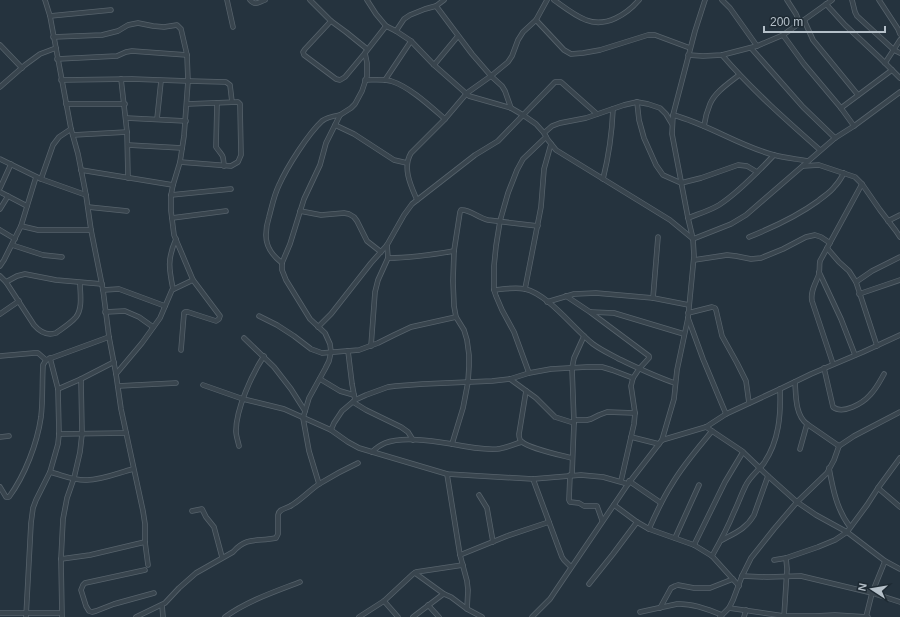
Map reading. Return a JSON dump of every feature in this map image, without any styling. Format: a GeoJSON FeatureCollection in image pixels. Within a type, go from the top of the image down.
{"type":"FeatureCollection","features":[{"type":"Feature","properties":{"kind":"street"},"geometry":{"type":"LineString","coordinates":[[45,0],[50,16],[70,129],[73,135],[86,195],[91,230],[103,290],[121,409],[143,511],[148,564]]}},
{"type":"Feature","properties":{"kind":"street"},"geometry":{"type":"LineString","coordinates":[[227,0],[234,27]]}},
{"type":"Feature","properties":{"kind":"street"},"geometry":{"type":"LineString","coordinates":[[250,0],[253,3],[259,3],[266,0]]}},
{"type":"Feature","properties":{"kind":"street"},"geometry":{"type":"LineString","coordinates":[[282,263],[271,252],[266,235],[273,200],[279,184],[298,152],[323,120],[340,115],[351,108],[362,91],[367,76],[366,51],[346,32],[331,21],[310,0]]}},
{"type":"Feature","properties":{"kind":"street"},"geometry":{"type":"LineString","coordinates":[[367,0],[386,26],[410,41],[434,65],[471,97],[511,108],[523,115],[536,124],[556,150],[670,220],[693,239]]}},
{"type":"Feature","properties":{"kind":"street"},"geometry":{"type":"LineString","coordinates":[[396,31],[404,19],[410,15],[436,6],[444,0]]}},
{"type":"Feature","properties":{"kind":"street"},"geometry":{"type":"LineString","coordinates":[[417,200],[410,184],[407,171],[408,157],[445,119],[467,93],[492,76],[508,62],[523,32],[536,20],[547,0]]}},
{"type":"Feature","properties":{"kind":"street"},"geometry":{"type":"LineString","coordinates":[[554,0],[581,18],[594,22],[609,21],[617,18],[639,0]]}},
{"type":"Feature","properties":{"kind":"street"},"geometry":{"type":"LineString","coordinates":[[532,617],[550,599],[628,483],[662,440],[674,399],[675,383],[688,316],[694,260],[693,239],[681,184],[672,134],[672,124],[688,55],[705,0]]}},
{"type":"Feature","properties":{"kind":"street"},"geometry":{"type":"LineString","coordinates":[[722,0],[730,8],[758,46]]}},
{"type":"Feature","properties":{"kind":"street"},"geometry":{"type":"LineString","coordinates":[[787,0],[814,40],[858,95]]}},
{"type":"Feature","properties":{"kind":"street"},"geometry":{"type":"LineString","coordinates":[[688,55],[722,55],[758,46],[783,35],[832,0]]}},
{"type":"Feature","properties":{"kind":"street"},"geometry":{"type":"LineString","coordinates":[[852,0],[857,16],[894,50],[900,53]]}},
{"type":"Feature","properties":{"kind":"street"},"geometry":{"type":"LineString","coordinates":[[879,0],[900,34]]}},
{"type":"Feature","properties":{"kind":"street"},"geometry":{"type":"LineString","coordinates":[[826,4],[844,24],[900,78]]}},
{"type":"Feature","properties":{"kind":"street"},"geometry":{"type":"LineString","coordinates":[[436,6],[458,36],[502,86],[511,108]]}},
{"type":"Feature","properties":{"kind":"street"},"geometry":{"type":"LineString","coordinates":[[50,16],[111,10]]}},
{"type":"Feature","properties":{"kind":"street"},"geometry":{"type":"LineString","coordinates":[[536,20],[564,50],[571,54],[583,54],[600,50],[648,34],[655,35],[690,48]]}},
{"type":"Feature","properties":{"kind":"street"},"geometry":{"type":"LineString","coordinates":[[331,21],[303,52],[304,55],[336,79],[340,80],[345,77],[386,26]]}},
{"type":"Feature","properties":{"kind":"street"},"geometry":{"type":"LineString","coordinates":[[53,37],[102,35],[118,31],[128,25],[138,23],[153,26],[177,25],[181,29],[187,55],[188,82],[186,121],[180,162],[171,195],[174,235],[193,280],[220,316],[216,321],[188,312],[184,313],[181,350]]}},
{"type":"Feature","properties":{"kind":"street"},"geometry":{"type":"LineString","coordinates":[[783,35],[804,64],[854,126]]}},
{"type":"Feature","properties":{"kind":"street"},"geometry":{"type":"LineString","coordinates":[[434,65],[458,36]]}},
{"type":"Feature","properties":{"kind":"street"},"geometry":{"type":"LineString","coordinates":[[885,63],[900,40]]}},
{"type":"Feature","properties":{"kind":"street"},"geometry":{"type":"LineString","coordinates":[[385,80],[410,41]]}},
{"type":"Feature","properties":{"kind":"street"},"geometry":{"type":"LineString","coordinates":[[0,45],[22,68]]}},
{"type":"Feature","properties":{"kind":"street"},"geometry":{"type":"LineString","coordinates":[[0,87],[40,54],[56,48]]}},
{"type":"Feature","properties":{"kind":"street"},"geometry":{"type":"LineString","coordinates":[[751,48],[803,107],[835,138]]}},
{"type":"Feature","properties":{"kind":"street"},"geometry":{"type":"LineString","coordinates":[[57,59],[117,56],[132,51],[187,55]]}},
{"type":"Feature","properties":{"kind":"street"},"geometry":{"type":"LineString","coordinates":[[722,55],[738,75],[779,115],[820,150]]}},
{"type":"Feature","properties":{"kind":"street"},"geometry":{"type":"LineString","coordinates":[[841,108],[892,70]]}},
{"type":"Feature","properties":{"kind":"street"},"geometry":{"type":"LineString","coordinates":[[704,126],[707,111],[716,95],[738,75]]}},
{"type":"Feature","properties":{"kind":"street"},"geometry":{"type":"LineString","coordinates":[[61,80],[122,79],[226,82],[230,85],[232,102]]}},
{"type":"Feature","properties":{"kind":"street"},"geometry":{"type":"LineString","coordinates":[[122,79],[128,145],[128,178]]}},
{"type":"Feature","properties":{"kind":"street"},"geometry":{"type":"LineString","coordinates":[[157,119],[161,80]]}},
{"type":"Feature","properties":{"kind":"street"},"geometry":{"type":"LineString","coordinates":[[365,80],[390,81],[410,92],[445,119]]}},
{"type":"Feature","properties":{"kind":"street"},"geometry":{"type":"LineString","coordinates":[[318,327],[331,314],[387,245],[412,204],[475,155],[498,141],[551,84],[558,81],[561,82],[597,114]]}},
{"type":"Feature","properties":{"kind":"street"},"geometry":{"type":"LineString","coordinates":[[693,239],[731,224],[746,215],[835,138],[900,92]]}},
{"type":"Feature","properties":{"kind":"street"},"geometry":{"type":"LineString","coordinates":[[180,162],[231,166],[238,162],[241,155],[241,106],[238,102],[187,104]]}},
{"type":"Feature","properties":{"kind":"street"},"geometry":{"type":"LineString","coordinates":[[529,373],[514,332],[502,310],[494,290],[494,266],[500,221],[508,193],[523,159],[552,126],[586,118],[628,104],[638,102],[660,108],[672,124]]}},
{"type":"Feature","properties":{"kind":"street"},"geometry":{"type":"LineString","coordinates":[[638,102],[640,127],[656,165],[663,175],[681,184],[738,165],[747,166],[757,172]]}},
{"type":"Feature","properties":{"kind":"street"},"geometry":{"type":"LineString","coordinates":[[217,103],[216,147],[222,154],[224,166]]}},
{"type":"Feature","properties":{"kind":"street"},"geometry":{"type":"LineString","coordinates":[[66,104],[125,104]]}},
{"type":"Feature","properties":{"kind":"street"},"geometry":{"type":"LineString","coordinates":[[603,179],[610,146],[613,109]]}},
{"type":"Feature","properties":{"kind":"street"},"geometry":{"type":"LineString","coordinates":[[319,484],[309,451],[304,418],[309,398],[327,365],[331,352],[330,344],[327,336],[310,319],[286,280],[282,270],[282,263],[290,244],[304,199],[320,165],[326,143],[340,115]]}},
{"type":"Feature","properties":{"kind":"street"},"geometry":{"type":"LineString","coordinates":[[673,115],[693,121],[748,146],[774,155],[808,160]]}},
{"type":"Feature","properties":{"kind":"street"},"geometry":{"type":"LineString","coordinates":[[126,118],[186,121]]}},
{"type":"Feature","properties":{"kind":"street"},"geometry":{"type":"LineString","coordinates":[[335,125],[354,134],[394,160],[407,163]]}},
{"type":"Feature","properties":{"kind":"street"},"geometry":{"type":"LineString","coordinates":[[41,179],[53,145],[59,137],[70,129]]}},
{"type":"Feature","properties":{"kind":"street"},"geometry":{"type":"LineString","coordinates":[[73,135],[127,132]]}},
{"type":"Feature","properties":{"kind":"street"},"geometry":{"type":"LineString","coordinates":[[525,289],[538,226],[544,169],[551,144]]}},
{"type":"Feature","properties":{"kind":"street"},"geometry":{"type":"LineString","coordinates":[[128,145],[182,148]]}},
{"type":"Feature","properties":{"kind":"street"},"geometry":{"type":"LineString","coordinates":[[688,218],[707,211],[733,194],[774,155]]}},
{"type":"Feature","properties":{"kind":"street"},"geometry":{"type":"LineString","coordinates":[[0,159],[36,177],[86,195]]}},
{"type":"Feature","properties":{"kind":"street"},"geometry":{"type":"LineString","coordinates":[[0,188],[11,164]]}},
{"type":"Feature","properties":{"kind":"street"},"geometry":{"type":"LineString","coordinates":[[802,166],[819,165],[855,177],[862,184],[900,237]]}},
{"type":"Feature","properties":{"kind":"street"},"geometry":{"type":"LineString","coordinates":[[81,170],[173,185]]}},
{"type":"Feature","properties":{"kind":"street"},"geometry":{"type":"LineString","coordinates":[[749,237],[770,229],[808,208],[832,191],[844,173]]}},
{"type":"Feature","properties":{"kind":"street"},"geometry":{"type":"LineString","coordinates":[[0,266],[21,226],[36,177]]}},
{"type":"Feature","properties":{"kind":"street"},"geometry":{"type":"LineString","coordinates":[[833,364],[811,298],[811,293],[819,272],[820,261],[862,184]]}},
{"type":"Feature","properties":{"kind":"street"},"geometry":{"type":"LineString","coordinates":[[171,195],[231,189]]}},
{"type":"Feature","properties":{"kind":"street"},"geometry":{"type":"LineString","coordinates":[[0,192],[27,206]]}},
{"type":"Feature","properties":{"kind":"street"},"geometry":{"type":"LineString","coordinates":[[0,209],[8,196]]}},
{"type":"Feature","properties":{"kind":"street"},"geometry":{"type":"LineString","coordinates":[[88,207],[127,211]]}},
{"type":"Feature","properties":{"kind":"street"},"geometry":{"type":"LineString","coordinates":[[172,218],[226,210]]}},
{"type":"Feature","properties":{"kind":"street"},"geometry":{"type":"LineString","coordinates":[[452,444],[468,382],[469,355],[464,330],[456,317],[453,281],[454,251],[460,212],[461,210],[465,210],[484,219],[538,226]]}},
{"type":"Feature","properties":{"kind":"street"},"geometry":{"type":"LineString","coordinates":[[300,211],[320,215],[349,214],[357,221],[367,241],[381,252]]}},
{"type":"Feature","properties":{"kind":"street"},"geometry":{"type":"LineString","coordinates":[[888,221],[900,215]]}},
{"type":"Feature","properties":{"kind":"street"},"geometry":{"type":"LineString","coordinates":[[21,226],[38,230],[91,230]]}},
{"type":"Feature","properties":{"kind":"street"},"geometry":{"type":"LineString","coordinates":[[0,230],[15,239]]}},
{"type":"Feature","properties":{"kind":"street"},"geometry":{"type":"LineString","coordinates":[[694,260],[727,255],[751,259],[761,258],[783,250],[806,237],[815,235],[830,243]]}},
{"type":"Feature","properties":{"kind":"street"},"geometry":{"type":"LineString","coordinates":[[653,298],[658,237]]}},
{"type":"Feature","properties":{"kind":"street"},"geometry":{"type":"LineString","coordinates":[[173,289],[169,262],[172,248],[176,239]]}},
{"type":"Feature","properties":{"kind":"street"},"geometry":{"type":"LineString","coordinates":[[12,245],[43,255],[62,257]]}},
{"type":"Feature","properties":{"kind":"street"},"geometry":{"type":"LineString","coordinates":[[371,346],[375,292],[378,280],[388,258],[387,245]]}},
{"type":"Feature","properties":{"kind":"street"},"geometry":{"type":"LineString","coordinates":[[827,248],[849,271],[856,282],[877,346]]}},
{"type":"Feature","properties":{"kind":"street"},"geometry":{"type":"LineString","coordinates":[[388,258],[426,256],[454,251]]}},
{"type":"Feature","properties":{"kind":"street"},"geometry":{"type":"LineString","coordinates":[[856,282],[872,271],[900,257]]}},
{"type":"Feature","properties":{"kind":"street"},"geometry":{"type":"LineString","coordinates":[[819,272],[841,319],[855,355]]}},
{"type":"Feature","properties":{"kind":"street"},"geometry":{"type":"LineString","coordinates":[[6,282],[17,276],[25,274],[56,280],[102,284]]}},
{"type":"Feature","properties":{"kind":"street"},"geometry":{"type":"LineString","coordinates":[[1,278],[6,282],[34,325],[39,331],[47,334],[56,333],[79,313],[80,283]]}},
{"type":"Feature","properties":{"kind":"street"},"geometry":{"type":"LineString","coordinates":[[116,374],[127,359],[142,343],[160,318],[173,289],[193,280]]}},
{"type":"Feature","properties":{"kind":"street"},"geometry":{"type":"LineString","coordinates":[[859,294],[900,280]]}},
{"type":"Feature","properties":{"kind":"street"},"geometry":{"type":"LineString","coordinates":[[494,290],[512,288],[525,289],[533,292],[557,310],[601,350],[639,369],[675,383]]}},
{"type":"Feature","properties":{"kind":"street"},"geometry":{"type":"LineString","coordinates":[[103,290],[119,289],[165,306]]}},
{"type":"Feature","properties":{"kind":"street"},"geometry":{"type":"LineString","coordinates":[[547,302],[574,294],[596,293],[653,298],[689,305]]}},
{"type":"Feature","properties":{"kind":"street"},"geometry":{"type":"LineString","coordinates":[[566,296],[649,356],[633,378],[631,386],[634,424],[621,481]]}},
{"type":"Feature","properties":{"kind":"street"},"geometry":{"type":"LineString","coordinates":[[0,314],[19,302]]}},
{"type":"Feature","properties":{"kind":"street"},"geometry":{"type":"LineString","coordinates":[[688,316],[712,307],[715,308],[722,336],[746,381],[749,403]]}},
{"type":"Feature","properties":{"kind":"street"},"geometry":{"type":"LineString","coordinates":[[106,312],[125,311],[135,315],[153,327]]}},
{"type":"Feature","properties":{"kind":"street"},"geometry":{"type":"LineString","coordinates":[[590,312],[614,313],[684,334]]}},
{"type":"Feature","properties":{"kind":"street"},"geometry":{"type":"LineString","coordinates":[[259,316],[286,330],[311,349],[322,353],[359,350],[411,327],[456,317]]}},
{"type":"Feature","properties":{"kind":"street"},"geometry":{"type":"LineString","coordinates":[[688,316],[703,359],[726,414]]}},
{"type":"Feature","properties":{"kind":"street"},"geometry":{"type":"LineString","coordinates":[[662,440],[706,427],[726,414],[749,403],[900,335]]}},
{"type":"Feature","properties":{"kind":"street"},"geometry":{"type":"LineString","coordinates":[[584,336],[574,358],[572,368],[574,421],[569,500],[570,502],[579,503],[584,506],[597,506],[602,520]]}},
{"type":"Feature","properties":{"kind":"street"},"geometry":{"type":"LineString","coordinates":[[0,487],[6,497],[9,496],[21,477],[33,452],[41,418],[43,365],[48,359],[109,337]]}},
{"type":"Feature","properties":{"kind":"street"},"geometry":{"type":"LineString","coordinates":[[244,338],[274,367],[284,379],[305,411]]}},
{"type":"Feature","properties":{"kind":"street"},"geometry":{"type":"LineString","coordinates":[[348,352],[354,401]]}},
{"type":"Feature","properties":{"kind":"street"},"geometry":{"type":"LineString","coordinates":[[0,356],[34,353],[48,359],[58,389],[58,444],[50,472],[33,508],[27,615]]}},
{"type":"Feature","properties":{"kind":"street"},"geometry":{"type":"LineString","coordinates":[[239,446],[236,432],[239,413],[243,399],[264,356]]}},
{"type":"Feature","properties":{"kind":"street"},"geometry":{"type":"LineString","coordinates":[[58,389],[82,379],[114,362]]}},
{"type":"Feature","properties":{"kind":"street"},"geometry":{"type":"LineString","coordinates":[[331,430],[338,415],[354,401],[388,387],[492,381],[510,379],[529,373],[551,369],[587,366],[602,367],[633,378]]}},
{"type":"Feature","properties":{"kind":"street"},"geometry":{"type":"LineString","coordinates":[[824,368],[834,407],[839,410],[847,409],[866,399],[884,374]]}},
{"type":"Feature","properties":{"kind":"street"},"geometry":{"type":"LineString","coordinates":[[0,613],[61,615],[63,519],[67,498],[74,478],[80,452],[82,434],[82,379]]}},
{"type":"Feature","properties":{"kind":"street"},"geometry":{"type":"LineString","coordinates":[[510,379],[536,398],[555,417],[574,421],[591,419],[607,412],[634,414]]}},
{"type":"Feature","properties":{"kind":"street"},"geometry":{"type":"LineString","coordinates":[[320,380],[340,391],[354,395]]}},
{"type":"Feature","properties":{"kind":"street"},"geometry":{"type":"LineString","coordinates":[[795,382],[796,399],[799,414],[802,420],[839,446]]}},
{"type":"Feature","properties":{"kind":"street"},"geometry":{"type":"LineString","coordinates":[[118,386],[176,383]]}},
{"type":"Feature","properties":{"kind":"street"},"geometry":{"type":"LineString","coordinates":[[203,385],[243,399],[274,406],[331,430],[353,445],[372,452],[447,474],[533,479],[571,475],[599,476],[628,483],[661,503]]}},
{"type":"Feature","properties":{"kind":"street"},"geometry":{"type":"LineString","coordinates":[[712,556],[721,540],[746,484],[760,468],[772,450],[780,418],[780,389]]}},
{"type":"Feature","properties":{"kind":"street"},"geometry":{"type":"LineString","coordinates":[[526,391],[519,438],[522,442],[532,447],[572,458]]}},
{"type":"Feature","properties":{"kind":"street"},"geometry":{"type":"LineString","coordinates":[[354,401],[366,410],[408,432],[412,440]]}},
{"type":"Feature","properties":{"kind":"street"},"geometry":{"type":"LineString","coordinates":[[640,612],[677,604],[687,604],[706,608],[721,616],[729,608],[751,558],[797,502],[823,477],[829,468],[839,446],[854,436],[900,412]]}},
{"type":"Feature","properties":{"kind":"street"},"geometry":{"type":"LineString","coordinates":[[800,449],[807,424]]}},
{"type":"Feature","properties":{"kind":"street"},"geometry":{"type":"LineString","coordinates":[[706,427],[744,452],[797,502],[816,515],[847,532],[885,561],[900,568]]}},
{"type":"Feature","properties":{"kind":"street"},"geometry":{"type":"LineString","coordinates":[[649,529],[661,503],[675,479],[712,431]]}},
{"type":"Feature","properties":{"kind":"street"},"geometry":{"type":"LineString","coordinates":[[59,434],[126,433]]}},
{"type":"Feature","properties":{"kind":"street"},"geometry":{"type":"LineString","coordinates":[[0,437],[9,436]]}},
{"type":"Feature","properties":{"kind":"street"},"geometry":{"type":"LineString","coordinates":[[631,437],[659,444]]}},
{"type":"Feature","properties":{"kind":"street"},"geometry":{"type":"LineString","coordinates":[[372,452],[384,443],[396,440],[412,440],[452,444],[471,448],[493,449],[522,442]]}},
{"type":"Feature","properties":{"kind":"street"},"geometry":{"type":"LineString","coordinates":[[694,545],[725,482],[744,452]]}},
{"type":"Feature","properties":{"kind":"street"},"geometry":{"type":"LineString","coordinates":[[774,560],[786,558],[841,537],[847,532],[900,458]]}},
{"type":"Feature","properties":{"kind":"street"},"geometry":{"type":"LineString","coordinates":[[136,617],[165,604],[179,588],[196,573],[233,552],[244,542],[276,538],[278,534],[278,512],[280,510],[294,505],[319,484],[358,463]]}},
{"type":"Feature","properties":{"kind":"street"},"geometry":{"type":"LineString","coordinates":[[829,468],[838,506],[844,520],[850,527]]}},
{"type":"Feature","properties":{"kind":"street"},"geometry":{"type":"LineString","coordinates":[[50,472],[86,480],[97,479],[133,470]]}},
{"type":"Feature","properties":{"kind":"street"},"geometry":{"type":"LineString","coordinates":[[447,474],[460,555],[467,586],[467,608]]}},
{"type":"Feature","properties":{"kind":"street"},"geometry":{"type":"LineString","coordinates":[[721,540],[740,530],[751,520],[768,476]]}},
{"type":"Feature","properties":{"kind":"street"},"geometry":{"type":"LineString","coordinates":[[533,479],[562,557],[571,567]]}},
{"type":"Feature","properties":{"kind":"street"},"geometry":{"type":"LineString","coordinates":[[675,538],[699,485]]}},
{"type":"Feature","properties":{"kind":"street"},"geometry":{"type":"LineString","coordinates":[[878,488],[900,507]]}},
{"type":"Feature","properties":{"kind":"street"},"geometry":{"type":"LineString","coordinates":[[479,495],[487,508],[493,542]]}},
{"type":"Feature","properties":{"kind":"street"},"geometry":{"type":"LineString","coordinates":[[614,505],[649,529],[694,545],[712,556],[739,586]]}},
{"type":"Feature","properties":{"kind":"street"},"geometry":{"type":"LineString","coordinates":[[192,510],[202,509],[213,524],[222,558]]}},
{"type":"Feature","properties":{"kind":"street"},"geometry":{"type":"LineString","coordinates":[[460,555],[507,536],[549,522]]}},
{"type":"Feature","properties":{"kind":"street"},"geometry":{"type":"LineString","coordinates":[[589,584],[614,554],[637,522]]}},
{"type":"Feature","properties":{"kind":"street"},"geometry":{"type":"LineString","coordinates":[[61,560],[145,542]]}},
{"type":"Feature","properties":{"kind":"street"},"geometry":{"type":"LineString","coordinates":[[784,617],[787,577],[786,558]]}},
{"type":"Feature","properties":{"kind":"street"},"geometry":{"type":"LineString","coordinates":[[729,608],[784,617],[835,614],[867,617],[872,593],[885,561]]}},
{"type":"Feature","properties":{"kind":"street"},"geometry":{"type":"LineString","coordinates":[[359,617],[384,601],[415,573],[463,565]]}},
{"type":"Feature","properties":{"kind":"street"},"geometry":{"type":"LineString","coordinates":[[145,570],[83,584],[82,590],[86,606],[89,611],[92,612],[114,604],[154,593]]}},
{"type":"Feature","properties":{"kind":"street"},"geometry":{"type":"LineString","coordinates":[[415,573],[444,594],[479,616]]}},
{"type":"Feature","properties":{"kind":"street"},"geometry":{"type":"LineString","coordinates":[[742,576],[807,577],[872,593],[900,602]]}},
{"type":"Feature","properties":{"kind":"street"},"geometry":{"type":"LineString","coordinates":[[660,608],[671,588],[675,586],[678,585],[707,589],[733,579]]}},
{"type":"Feature","properties":{"kind":"street"},"geometry":{"type":"LineString","coordinates":[[225,617],[241,606],[300,582]]}},
{"type":"Feature","properties":{"kind":"street"},"geometry":{"type":"LineString","coordinates":[[413,617],[444,594]]}},
{"type":"Feature","properties":{"kind":"street"},"geometry":{"type":"LineString","coordinates":[[384,601],[398,617]]}},
{"type":"Feature","properties":{"kind":"street"},"geometry":{"type":"LineString","coordinates":[[162,605],[163,617]]}},
{"type":"Feature","properties":{"kind":"street"},"geometry":{"type":"LineString","coordinates":[[428,605],[438,617]]}},
{"type":"Feature","properties":{"kind":"street"},"geometry":{"type":"LineString","coordinates":[[744,617],[746,610]]}}]}
